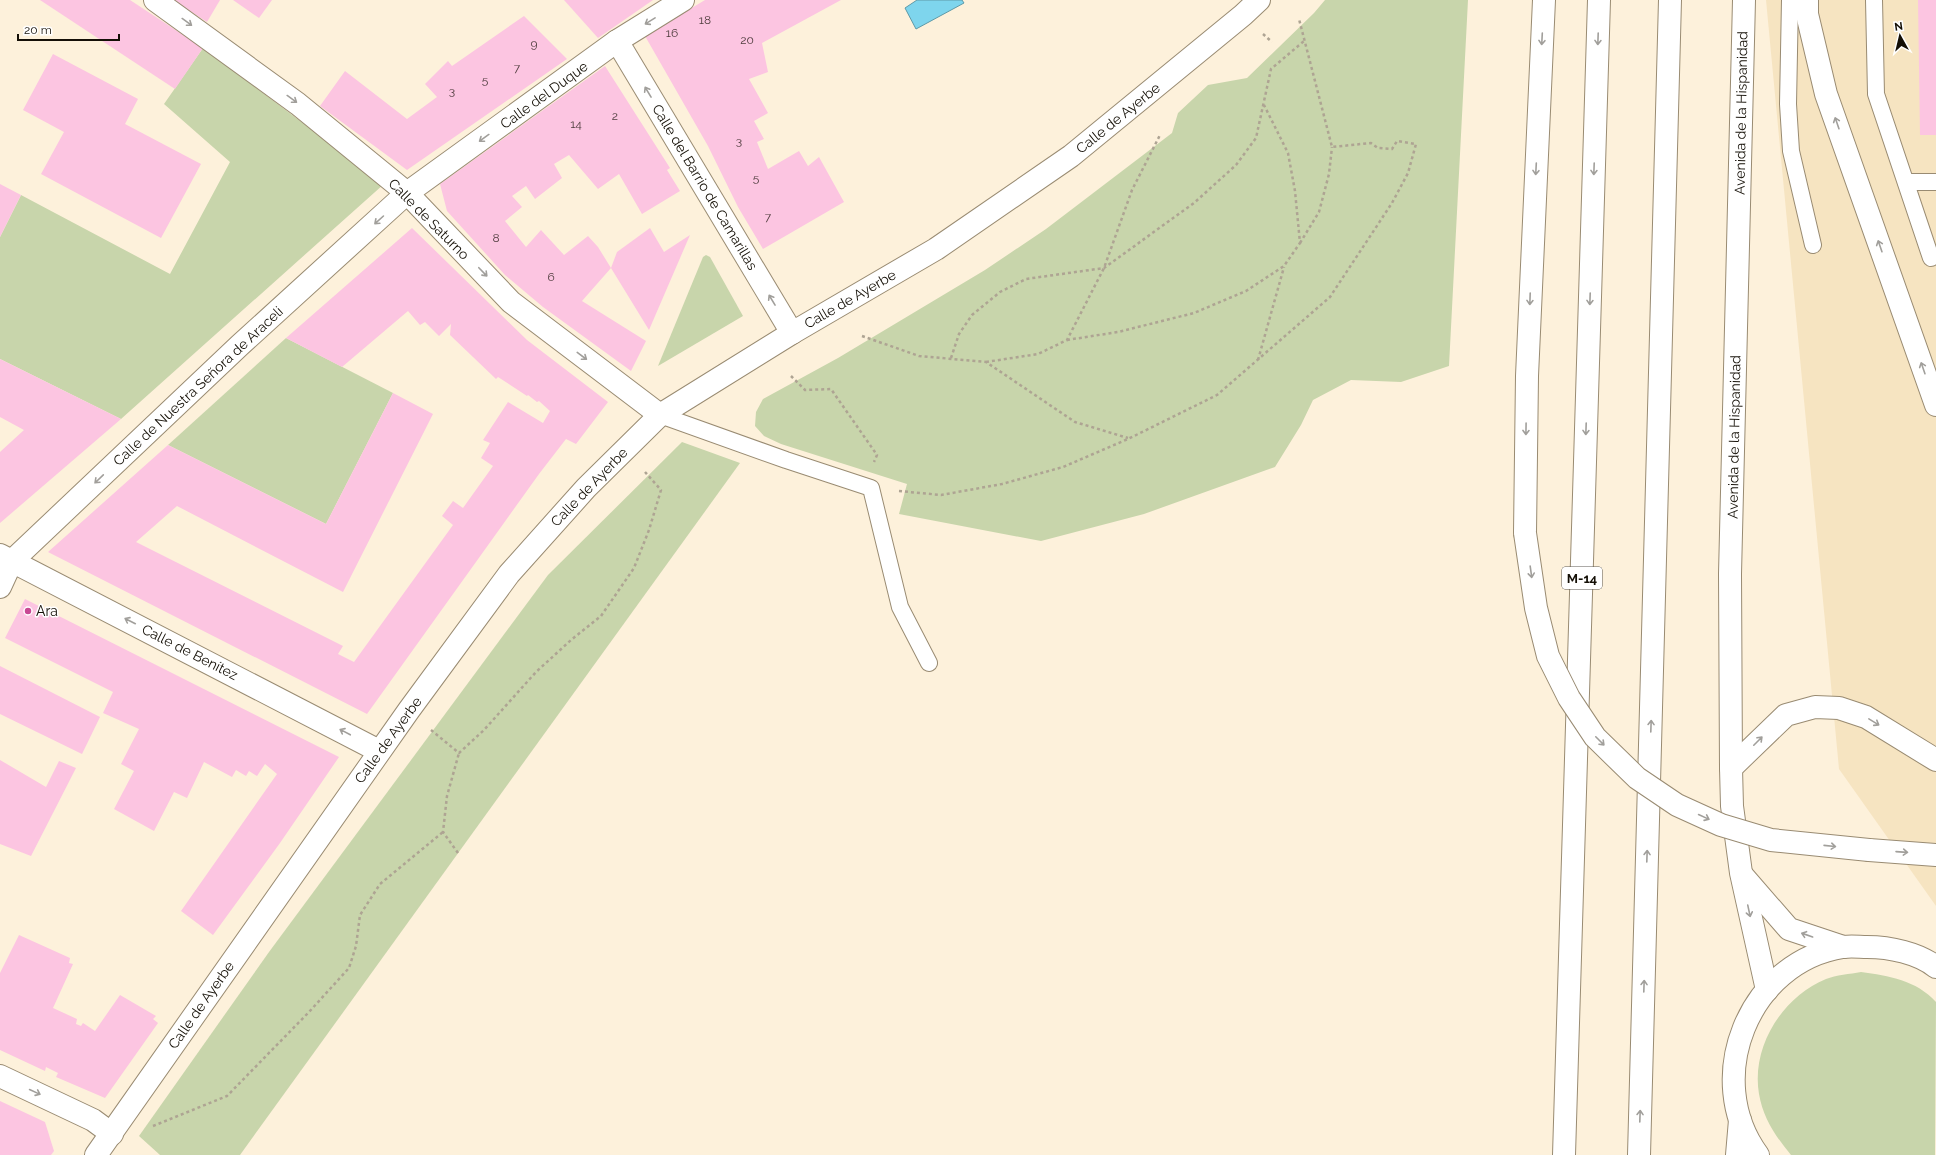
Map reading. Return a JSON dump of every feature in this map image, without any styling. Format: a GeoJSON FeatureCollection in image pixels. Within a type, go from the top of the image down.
{"type":"FeatureCollection","features":[{"type":"Feature","properties":{"kind":"main road","name":"Calle de Saturno"},"geometry":{"type":"LineString","coordinates":[[155,0],[298,104],[408,193],[511,302],[660,415]]}},
{"type":"Feature","properties":{"kind":"main road","name":"Calle del Duque"},"geometry":{"type":"LineString","coordinates":[[408,193],[617,41],[683,0]]}},
{"type":"Feature","properties":{"kind":"main road","name":"Calle de Ayerbe"},"geometry":{"type":"LineString","coordinates":[[96,1155],[380,751],[509,574],[586,488],[660,415],[792,333],[936,249],[1071,156],[1243,15],[1259,0]]}},
{"type":"Feature","properties":{"kind":"main road"},"geometry":{"type":"LineString","coordinates":[[1544,0],[1527,376],[1525,533],[1536,608],[1548,656],[1568,698],[1595,737],[1636,778],[1677,805],[1721,825],[1771,840],[1936,855]]}},
{"type":"Feature","properties":{"kind":"main road","name":"M-14"},"geometry":{"type":"LineString","coordinates":[[1564,1155],[1599,0]]}},
{"type":"Feature","properties":{"kind":"main road"},"geometry":{"type":"LineString","coordinates":[[1639,1155],[1670,0]]}},
{"type":"Feature","properties":{"kind":"main road","name":"Avenida de la Hispanidad"},"geometry":{"type":"LineString","coordinates":[[1744,0],[1730,574],[1731,768],[1732,806],[1741,872],[1767,990]]}},
{"type":"Feature","properties":{"kind":"main road"},"geometry":{"type":"LineString","coordinates":[[1807,0],[1806,14],[1826,94],[1936,405]]}},
{"type":"Feature","properties":{"kind":"main road","name":"Calle del Barrio de Camarillas"},"geometry":{"type":"LineString","coordinates":[[617,41],[792,333]]}},
{"type":"Feature","properties":{"kind":"main road","name":"Calle de Nuestra Señora de Araceli"},"geometry":{"type":"LineString","coordinates":[[0,587],[6,558],[408,193]]}},
{"type":"Feature","properties":{"kind":"main road","name":"Calle de Benítez"},"geometry":{"type":"LineString","coordinates":[[6,558],[380,751]]}},
{"type":"Feature","properties":{"kind":"main road"},"geometry":{"type":"LineString","coordinates":[[1731,768],[1786,715],[1814,707],[1838,708],[1866,717],[1936,760]]}},
{"type":"Feature","properties":{"kind":"main road"},"geometry":{"type":"LineString","coordinates":[[1741,872],[1789,929],[1844,947]]}},
{"type":"Feature","properties":{"kind":"main road"},"geometry":{"type":"LineString","coordinates":[[1758,1155],[1740,1120],[1733,1086],[1736,1051],[1747,1019],[1767,990],[1783,975],[1801,962],[1822,953],[1844,947],[1887,947],[1929,961],[1936,967]]}},
{"type":"Feature","properties":{"kind":"main road"},"geometry":{"type":"LineString","coordinates":[[0,1076],[93,1120],[112,1134]]}},
{"type":"Feature","properties":{"kind":"main road"},"geometry":{"type":"LineString","coordinates":[[1737,1155],[1740,1120]]}},
{"type":"Feature","properties":{"kind":"lane"},"geometry":{"type":"LineString","coordinates":[[1790,0],[1788,104],[1791,151],[1813,245]]}},
{"type":"Feature","properties":{"kind":"lane"},"geometry":{"type":"LineString","coordinates":[[1874,0],[1876,94],[1931,258]]}},
{"type":"Feature","properties":{"kind":"lane"},"geometry":{"type":"LineString","coordinates":[[1906,182],[1936,182]]}},
{"type":"Feature","properties":{"kind":"lane"},"geometry":{"type":"LineString","coordinates":[[660,415],[786,460],[871,488],[900,607],[929,663]]}},
{"type":"Feature","properties":{"kind":"path"},"geometry":{"type":"LineString","coordinates":[[862,336],[919,356],[986,362],[1038,354],[1067,340],[1118,332],[1194,313],[1246,292],[1284,266],[1300,244],[1319,212],[1329,174],[1332,147],[1299,19]]}},
{"type":"Feature","properties":{"kind":"path"},"geometry":{"type":"LineString","coordinates":[[951,358],[959,334],[972,315],[1000,292],[1026,279],[1104,268],[1194,203],[1236,165],[1256,138],[1264,105],[1270,69],[1304,41]]}},
{"type":"Feature","properties":{"kind":"path"},"geometry":{"type":"LineString","coordinates":[[1264,105],[1288,152],[1295,191],[1300,244]]}},
{"type":"Feature","properties":{"kind":"path"},"geometry":{"type":"LineString","coordinates":[[1067,340],[1104,268],[1132,190],[1160,135]]}},
{"type":"Feature","properties":{"kind":"path"},"geometry":{"type":"LineString","coordinates":[[791,376],[805,390],[831,390],[877,455],[872,467],[871,488],[941,495],[1002,484],[1062,467],[1128,439],[1217,396],[1330,297],[1392,203],[1408,173],[1416,144],[1397,141],[1392,149],[1378,148],[1371,143],[1332,147]]}},
{"type":"Feature","properties":{"kind":"path"},"geometry":{"type":"LineString","coordinates":[[1257,361],[1284,266]]}},
{"type":"Feature","properties":{"kind":"path"},"geometry":{"type":"LineString","coordinates":[[986,362],[1075,422],[1128,439]]}},
{"type":"Feature","properties":{"kind":"path"},"geometry":{"type":"LineString","coordinates":[[458,853],[443,832],[447,796],[459,753]]}},
{"type":"Feature","properties":{"kind":"path"},"geometry":{"type":"LineString","coordinates":[[148,1122],[153,1126],[227,1096],[309,1012],[349,968],[356,946],[360,915],[380,884],[443,832]]}},
{"type":"Feature","properties":{"kind":"shaded area"},"geometry":{"type":"Polygon","coordinates":[[[1766,0],[1936,0],[1936,906],[1839,769],[1766,0]]]}},
{"type":"Feature","properties":{"kind":"green space"},"geometry":{"type":"Polygon","coordinates":[[[1325,0],[1468,0],[1449,366],[1401,382],[1351,380],[1313,400],[1301,425],[1275,467],[1144,514],[1041,541],[899,514],[907,484],[781,444],[764,436],[755,426],[756,412],[763,399],[838,358],[985,270],[1046,229],[1172,133],[1178,113],[1208,85],[1247,78],[1314,13],[1325,0]]]}},
{"type":"Feature","properties":{"kind":"green space"},"geometry":{"type":"Polygon","coordinates":[[[203,48],[384,184],[121,419],[0,359],[0,237],[21,195],[170,274],[230,162],[164,104],[203,48]]]}},
{"type":"Feature","properties":{"kind":"green space"},"geometry":{"type":"Polygon","coordinates":[[[706,255],[710,257],[743,316],[658,366],[703,257],[706,255]]]}},
{"type":"Feature","properties":{"kind":"green space"},"geometry":{"type":"Polygon","coordinates":[[[286,338],[393,393],[326,524],[168,445],[286,338]]]}},
{"type":"Feature","properties":{"kind":"green space"},"geometry":{"type":"Polygon","coordinates":[[[682,442],[740,463],[240,1155],[160,1155],[139,1136],[269,952],[548,575],[682,442]]]}},
{"type":"Feature","properties":{"kind":"green space"},"geometry":{"type":"Polygon","coordinates":[[[1861,972],[1902,980],[1920,989],[1936,1002],[1935,1155],[1791,1155],[1775,1134],[1767,1119],[1759,1094],[1758,1076],[1760,1059],[1765,1042],[1773,1026],[1783,1011],[1810,987],[1826,979],[1861,972]]]}},
{"type":"Feature","properties":{"kind":"water"},"geometry":{"type":"Polygon","coordinates":[[[917,0],[962,0],[964,3],[916,29],[905,8],[917,0]]]}},
{"type":"Feature","properties":{"kind":"building"},"geometry":{"type":"Polygon","coordinates":[[[40,0],[130,0],[203,48],[175,89],[40,0]]]}},
{"type":"Feature","properties":{"kind":"building"},"geometry":{"type":"Polygon","coordinates":[[[173,0],[220,0],[207,22],[173,0]]]}},
{"type":"Feature","properties":{"kind":"building"},"geometry":{"type":"Polygon","coordinates":[[[233,0],[272,0],[259,18],[233,0]]]}},
{"type":"Feature","properties":{"kind":"building"},"geometry":{"type":"Polygon","coordinates":[[[564,0],[653,0],[598,38],[564,0]]]}},
{"type":"Feature","properties":{"kind":"building"},"geometry":{"type":"Polygon","coordinates":[[[705,0],[841,0],[762,43],[768,72],[749,79],[768,113],[754,121],[764,139],[757,142],[768,169],[799,151],[808,166],[819,157],[844,202],[763,249],[738,207],[708,146],[645,36],[705,0]]]}},
{"type":"Feature","properties":{"kind":"building"},"geometry":{"type":"Polygon","coordinates":[[[1918,0],[1936,0],[1936,135],[1920,135],[1918,0]]]}},
{"type":"Feature","properties":{"kind":"building"},"geometry":{"type":"Polygon","coordinates":[[[524,16],[567,59],[407,170],[320,106],[345,71],[407,119],[437,97],[425,84],[448,61],[452,66],[524,16]]]}},
{"type":"Feature","properties":{"kind":"building"},"geometry":{"type":"Polygon","coordinates":[[[53,54],[138,99],[125,124],[201,164],[161,238],[41,174],[64,132],[23,110],[53,54]]]}},
{"type":"Feature","properties":{"kind":"building"},"geometry":{"type":"Polygon","coordinates":[[[605,66],[670,168],[667,170],[680,191],[642,214],[619,174],[598,189],[569,155],[554,164],[562,178],[535,199],[526,186],[512,196],[522,207],[505,221],[526,247],[541,230],[564,255],[588,236],[598,247],[611,268],[582,301],[646,341],[631,371],[543,307],[505,275],[447,211],[440,184],[605,66]]]}},
{"type":"Feature","properties":{"kind":"building"},"geometry":{"type":"Polygon","coordinates":[[[0,184],[21,195],[0,237],[0,184]]]}},
{"type":"Feature","properties":{"kind":"building"},"geometry":{"type":"Polygon","coordinates":[[[412,228],[527,340],[608,402],[576,444],[566,439],[539,474],[367,714],[48,552],[168,445],[326,524],[393,393],[433,414],[343,592],[177,506],[136,542],[343,646],[338,654],[354,662],[453,525],[442,516],[453,501],[463,508],[493,466],[481,458],[490,443],[483,440],[508,402],[543,423],[550,411],[539,401],[537,402],[498,377],[496,379],[450,335],[451,324],[439,336],[425,322],[420,325],[408,311],[342,367],[286,338],[412,228]]]}},
{"type":"Feature","properties":{"kind":"building"},"geometry":{"type":"Polygon","coordinates":[[[650,228],[664,252],[690,235],[649,330],[611,268],[617,252],[650,228]]]}},
{"type":"Feature","properties":{"kind":"building"},"geometry":{"type":"Polygon","coordinates":[[[0,359],[121,419],[0,523],[0,452],[24,430],[0,417],[0,359]]]}},
{"type":"Feature","properties":{"kind":"building"},"geometry":{"type":"Polygon","coordinates":[[[25,599],[339,757],[280,843],[213,935],[181,911],[277,774],[265,764],[257,776],[249,771],[246,776],[236,770],[232,777],[204,762],[187,798],[174,792],[154,831],[114,809],[134,771],[121,764],[139,729],[103,713],[113,692],[5,638],[25,599]]]}},
{"type":"Feature","properties":{"kind":"building"},"geometry":{"type":"Polygon","coordinates":[[[0,666],[100,717],[82,754],[0,714],[0,666]]]}},
{"type":"Feature","properties":{"kind":"building"},"geometry":{"type":"Polygon","coordinates":[[[0,760],[46,787],[59,761],[76,768],[31,856],[0,844],[0,760]]]}},
{"type":"Feature","properties":{"kind":"building"},"geometry":{"type":"Polygon","coordinates":[[[19,935],[70,958],[69,963],[73,964],[53,1008],[77,1019],[76,1024],[81,1026],[83,1023],[95,1031],[120,995],[156,1016],[153,1019],[158,1023],[105,1098],[56,1077],[58,1073],[46,1067],[45,1071],[0,1050],[0,973],[19,935]]]}},
{"type":"Feature","properties":{"kind":"building"},"geometry":{"type":"Polygon","coordinates":[[[0,1101],[45,1122],[54,1151],[51,1155],[0,1155],[0,1101]]]}},
{"type":"Feature","properties":{"kind":"place","name":"Ara"},"geometry":{"type":"Point","coordinates":[28,611]}}]}
